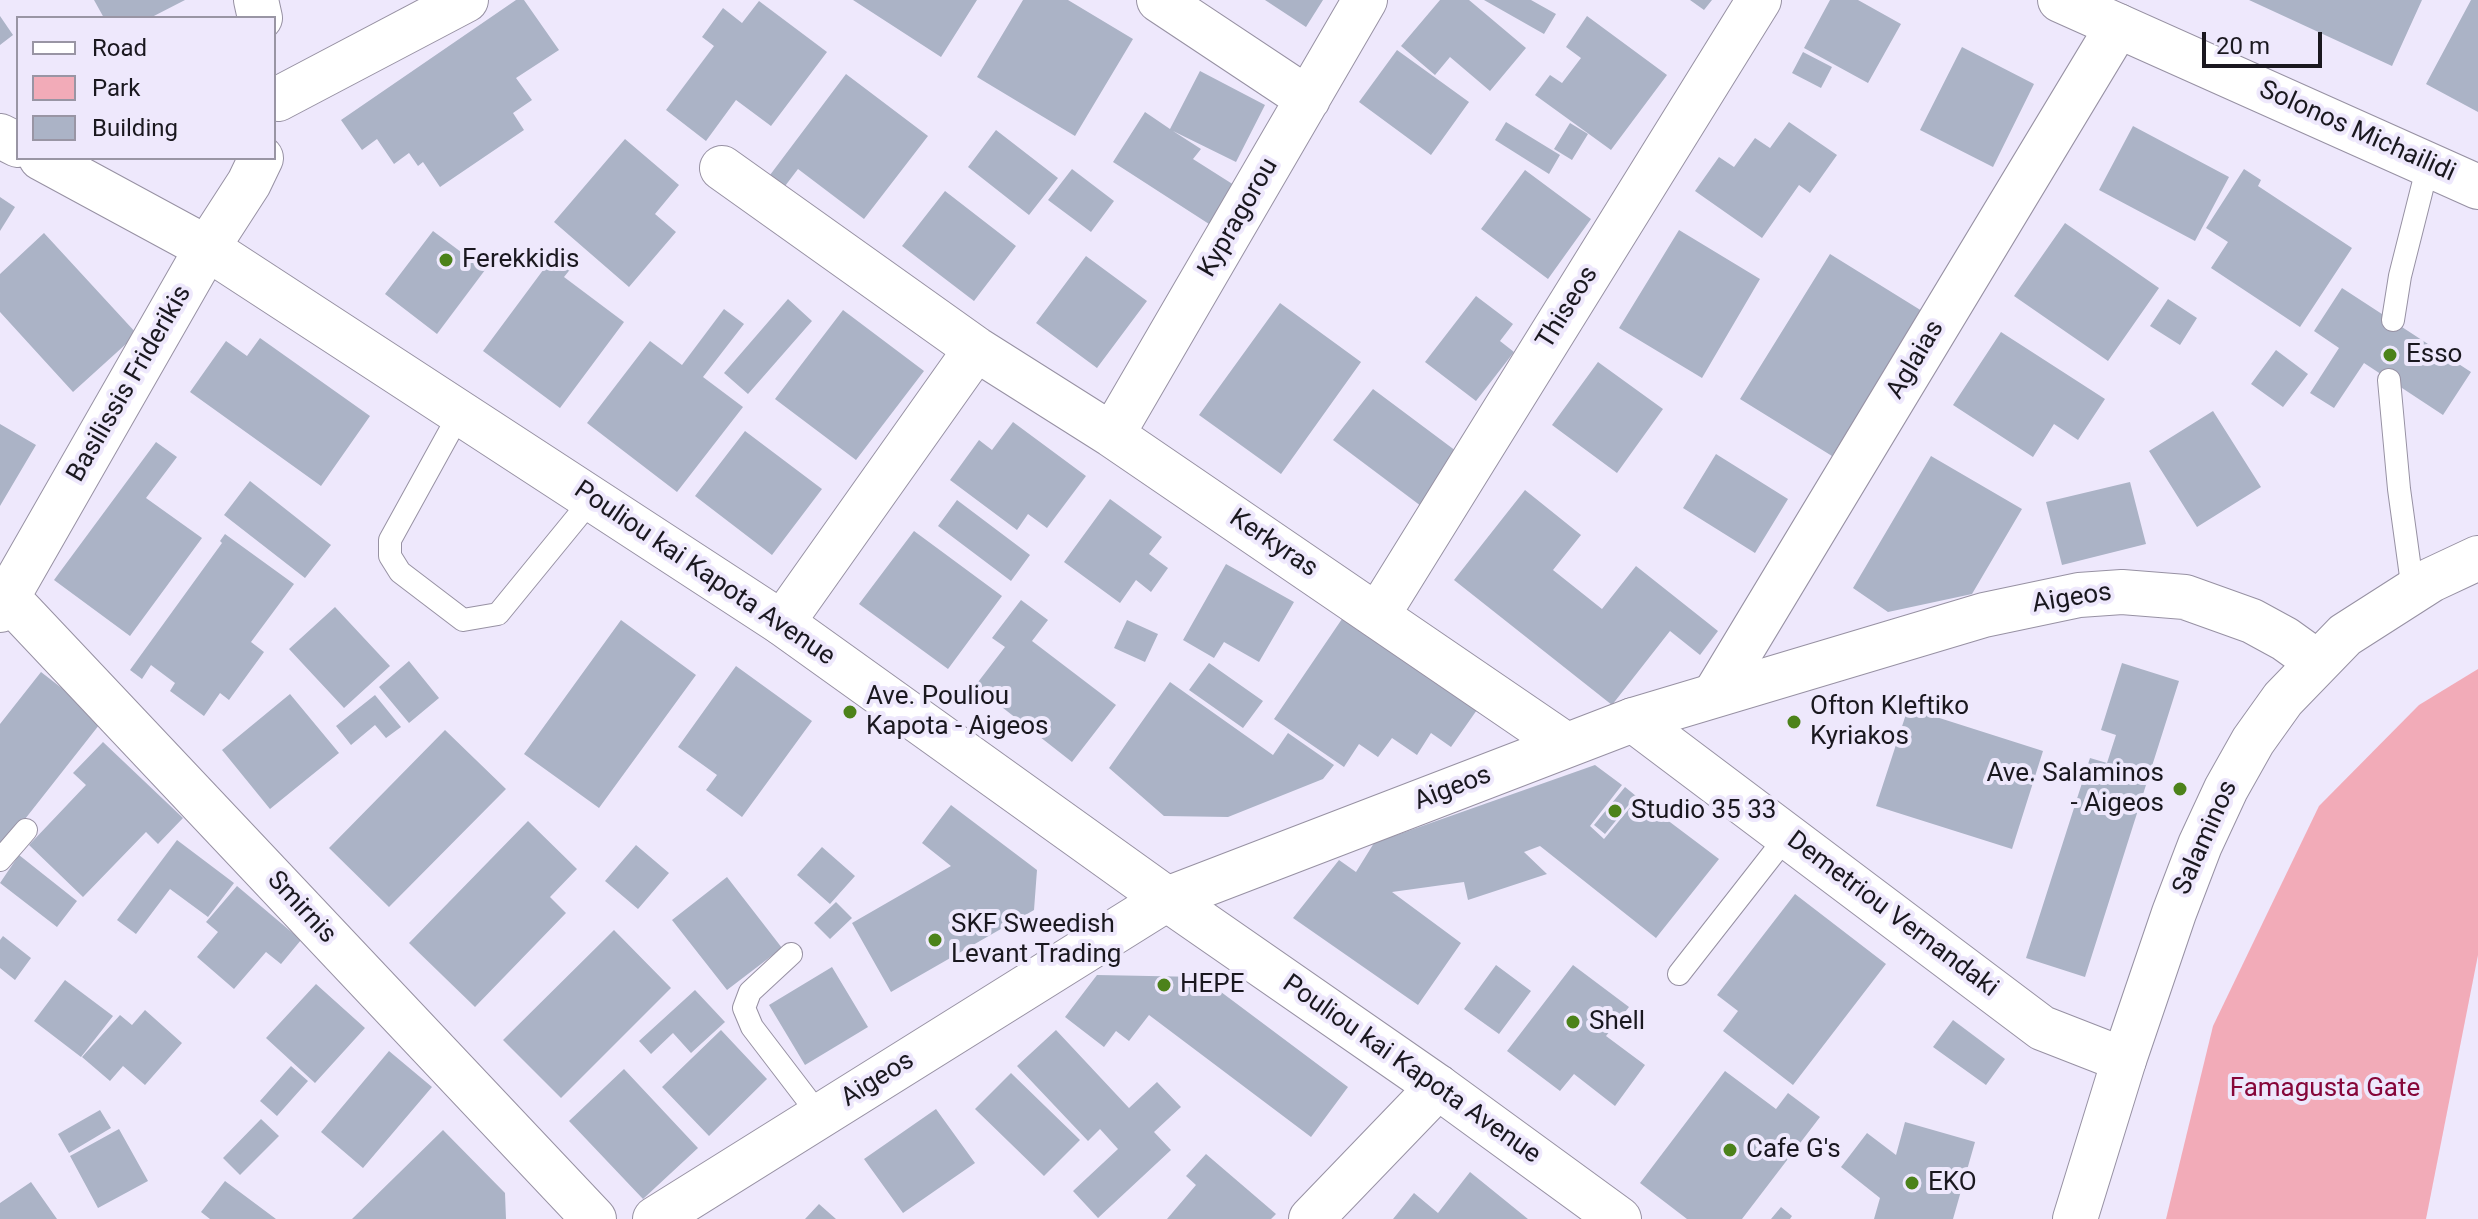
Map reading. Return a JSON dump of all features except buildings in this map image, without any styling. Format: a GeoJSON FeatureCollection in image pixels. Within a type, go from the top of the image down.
{"type":"FeatureCollection","features":[{"type":"Feature","properties":{"kind":"street"},"geometry":{"type":"LineString","coordinates":[[276,99],[466,0]]}},
{"type":"Feature","properties":{"kind":"street"},"geometry":{"type":"LineString","coordinates":[[1159,0],[1308,99]]}},
{"type":"Feature","properties":{"kind":"street","name":"Kypragorou"},"geometry":{"type":"LineString","coordinates":[[1112,435],[1365,0]]}},
{"type":"Feature","properties":{"kind":"street","name":"Thiseos"},"geometry":{"type":"LineString","coordinates":[[1377,616],[1759,0]]}},
{"type":"Feature","properties":{"kind":"street","name":"Solonos Michailidi"},"geometry":{"type":"LineString","coordinates":[[2060,0],[2478,187]]}},
{"type":"Feature","properties":{"kind":"street","name":"Aglaias"},"geometry":{"type":"LineString","coordinates":[[1715,694],[2118,26]]}},
{"type":"Feature","properties":{"kind":"street","name":"Pouliou kai Kapota Avenue"},"geometry":{"type":"LineString","coordinates":[[45,160],[207,248],[782,623],[1167,899],[1438,1087],[1619,1219]]}},
{"type":"Feature","properties":{"kind":"street","name":"Basilissis Friderikis"},"geometry":{"type":"LineString","coordinates":[[4,604],[260,160]]}},
{"type":"Feature","properties":{"kind":"street","name":"Kerkyras"},"geometry":{"type":"LineString","coordinates":[[722,168],[976,349],[1112,435],[1566,745]]}},
{"type":"Feature","properties":{"kind":"street"},"geometry":{"type":"LineString","coordinates":[[782,623],[976,349]]}},
{"type":"Feature","properties":{"kind":"street","name":"Salaminos"},"geometry":{"type":"LineString","coordinates":[[2075,1219],[2174,913],[2200,845],[2253,741],[2283,699],[2345,635],[2413,591],[2478,558]]}},
{"type":"Feature","properties":{"kind":"street","name":"Aigeos"},"geometry":{"type":"LineString","coordinates":[[655,1219],[1167,899],[1633,720],[1984,615],[2079,595],[2154,592],[2185,597],[2252,621],[2317,662]]}},
{"type":"Feature","properties":{"kind":"street","name":"Smirnis"},"geometry":{"type":"LineString","coordinates":[[4,604],[594,1219]]}},
{"type":"Feature","properties":{"kind":"street","name":"Demetriou Vernandaki"},"geometry":{"type":"LineString","coordinates":[[1633,720],[2042,1028],[2124,1060]]}},
{"type":"Feature","properties":{"kind":"street"},"geometry":{"type":"LineString","coordinates":[[1311,1219],[1438,1087]]}},
{"type":"Feature","properties":{"kind":"lane"},"geometry":{"type":"LineString","coordinates":[[2393,320],[2400,276],[2428,165]]}},
{"type":"Feature","properties":{"kind":"lane"},"geometry":{"type":"LineString","coordinates":[[2389,380],[2413,591]]}},
{"type":"Feature","properties":{"kind":"lane"},"geometry":{"type":"LineString","coordinates":[[460,413],[390,540],[390,556],[400,572],[463,620],[498,614],[592,499]]}},
{"type":"Feature","properties":{"kind":"lane"},"geometry":{"type":"LineString","coordinates":[[0,860],[26,830]]}},
{"type":"Feature","properties":{"kind":"lane"},"geometry":{"type":"LineString","coordinates":[[1679,974],[1787,836]]}},
{"type":"Feature","properties":{"kind":"lane"},"geometry":{"type":"LineString","coordinates":[[791,954],[750,992],[744,1008],[752,1027],[820,1116]]}},
{"type":"Feature","properties":{"kind":"green space","name":"Famagusta Gate"},"geometry":{"type":"Polygon","coordinates":[[[2478,669],[2478,955],[2426,1219],[2166,1219],[2213,1026],[2319,806],[2419,705],[2478,669]]]}},
{"type":"Feature","properties":{"kind":"place","name":"Ferekkidis"},"geometry":{"type":"Point","coordinates":[446,260]}},
{"type":"Feature","properties":{"kind":"place","name":"Esso"},"geometry":{"type":"Point","coordinates":[2390,355]}},
{"type":"Feature","properties":{"kind":"place","name":"Ave. Pouliou Kapota - Aigeos"},"geometry":{"type":"Point","coordinates":[850,712]}},
{"type":"Feature","properties":{"kind":"place","name":"Ofton Kleftiko Kyriakos"},"geometry":{"type":"Point","coordinates":[1794,722]}},
{"type":"Feature","properties":{"kind":"place","name":"Ave. Salaminos - Aigeos"},"geometry":{"type":"Point","coordinates":[2180,789]}},
{"type":"Feature","properties":{"kind":"place","name":"Studio 35 33"},"geometry":{"type":"Point","coordinates":[1615,811]}},
{"type":"Feature","properties":{"kind":"place","name":"SKF Sweedish Levant Trading"},"geometry":{"type":"Point","coordinates":[935,940]}},
{"type":"Feature","properties":{"kind":"place","name":"HEPE"},"geometry":{"type":"Point","coordinates":[1164,985]}},
{"type":"Feature","properties":{"kind":"place","name":"Shell"},"geometry":{"type":"Point","coordinates":[1573,1022]}},
{"type":"Feature","properties":{"kind":"place","name":"Cafe G's"},"geometry":{"type":"Point","coordinates":[1730,1150]}},
{"type":"Feature","properties":{"kind":"place","name":"EKO"},"geometry":{"type":"Point","coordinates":[1912,1183]}}]}
